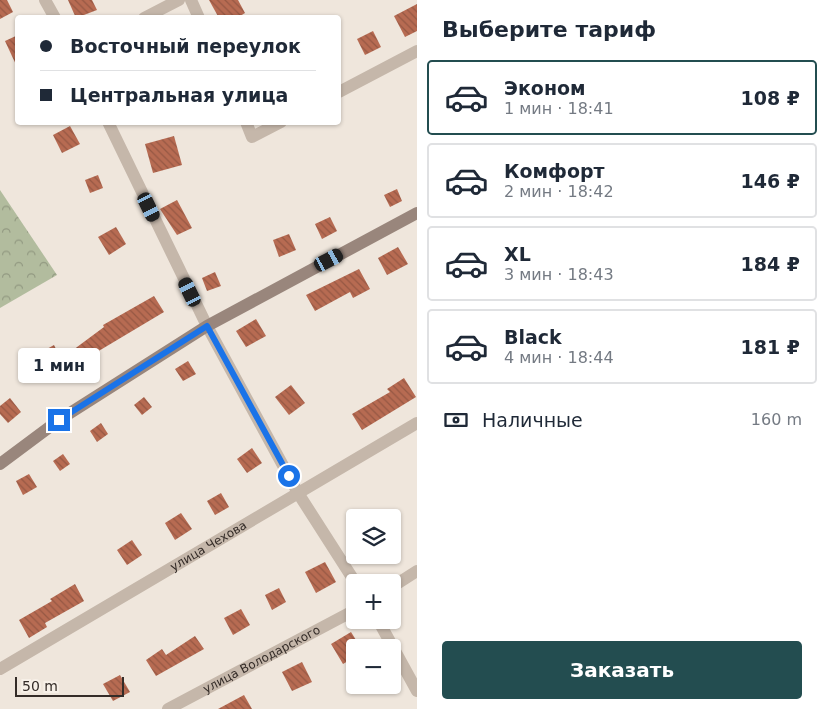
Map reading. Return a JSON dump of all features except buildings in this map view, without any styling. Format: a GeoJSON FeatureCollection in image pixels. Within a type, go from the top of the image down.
{"type":"FeatureCollection","features":[{"type":"Feature","properties":{"kind":"main road"},"geometry":{"type":"LineString","coordinates":[[0,464],[59,420],[207,326],[417,213]]}},
{"type":"Feature","properties":{"kind":"street"},"geometry":{"type":"LineString","coordinates":[[45,0],[53,15]]}},
{"type":"Feature","properties":{"kind":"street"},"geometry":{"type":"LineString","coordinates":[[150,15],[179,0]]}},
{"type":"Feature","properties":{"kind":"street"},"geometry":{"type":"LineString","coordinates":[[191,0],[198,15]]}},
{"type":"Feature","properties":{"kind":"street"},"geometry":{"type":"LineString","coordinates":[[341,91],[417,51]]}},
{"type":"Feature","properties":{"kind":"street"},"geometry":{"type":"LineString","coordinates":[[109,125],[207,326],[298,493],[350,574]]}},
{"type":"Feature","properties":{"kind":"street"},"geometry":{"type":"LineString","coordinates":[[247,125],[252,137],[275,125]]}},
{"type":"Feature","properties":{"kind":"street","name":"улица Чехова"},"geometry":{"type":"LineString","coordinates":[[0,670],[417,423]]}},
{"type":"Feature","properties":{"kind":"street"},"geometry":{"type":"LineString","coordinates":[[401,581],[417,571]]}},
{"type":"Feature","properties":{"kind":"street","name":"улица Володарского"},"geometry":{"type":"LineString","coordinates":[[168,709],[346,615]]}},
{"type":"Feature","properties":{"kind":"street"},"geometry":{"type":"LineString","coordinates":[[383,629],[417,691]]}},
{"type":"Feature","properties":{"kind":"green space"},"geometry":{"type":"Polygon","coordinates":[[[0,190],[57,275],[0,308],[0,190]]]}},
{"type":"Feature","properties":{"kind":"route"},"geometry":{"type":"LineString","coordinates":[[59,420],[207,326],[289,476]]}}]}
